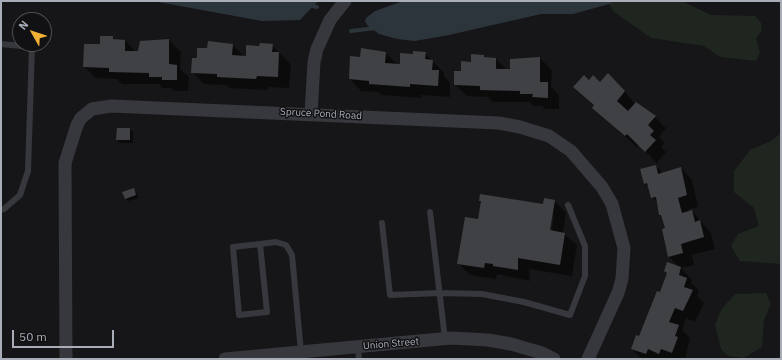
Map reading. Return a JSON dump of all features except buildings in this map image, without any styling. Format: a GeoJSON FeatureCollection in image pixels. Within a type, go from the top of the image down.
{"type":"FeatureCollection","features":[{"type":"Feature","properties":{"kind":"street"},"geometry":{"type":"LineString","coordinates":[[311,114],[314,62],[317,49],[330,20],[345,1]]}},
{"type":"Feature","properties":{"kind":"street","name":"Spruce Pond Road"},"geometry":{"type":"LineString","coordinates":[[66,359],[65,163],[77,125],[86,113],[100,107],[112,106],[499,123],[520,127],[549,136],[571,151],[587,168],[605,192],[619,225],[624,248],[622,279],[618,293],[588,359]]}},
{"type":"Feature","properties":{"kind":"street","name":"Union Street"},"geometry":{"type":"LineString","coordinates":[[225,359],[272,357],[301,352],[359,353],[445,339],[488,340],[511,344],[542,353],[554,359]]}},
{"type":"Feature","properties":{"kind":"lane"},"geometry":{"type":"LineString","coordinates":[[1,44],[32,47],[28,171],[20,195],[1,210]]}},
{"type":"Feature","properties":{"kind":"lane"},"geometry":{"type":"LineString","coordinates":[[382,223],[390,295],[440,293],[489,295],[524,302],[570,315],[585,276],[585,246],[568,205]]}},
{"type":"Feature","properties":{"kind":"lane"},"geometry":{"type":"LineString","coordinates":[[430,212],[445,339]]}},
{"type":"Feature","properties":{"kind":"lane"},"geometry":{"type":"LineString","coordinates":[[260,244],[267,312],[239,315],[233,247],[276,242],[286,245],[292,255],[301,352]]}},
{"type":"Feature","properties":{"kind":"shaded area"},"geometry":{"type":"Polygon","coordinates":[[[153,1],[318,1],[300,20],[262,21],[153,1]]]}},
{"type":"Feature","properties":{"kind":"shaded area"},"geometry":{"type":"Polygon","coordinates":[[[403,1],[615,1],[573,14],[541,14],[449,35],[415,41],[397,39],[379,34],[367,25],[365,21],[366,18],[375,11],[403,1]]]}},
{"type":"Feature","properties":{"kind":"shaded area"},"geometry":{"type":"Polygon","coordinates":[[[615,1],[682,1],[711,15],[755,16],[761,23],[762,31],[756,38],[760,52],[756,61],[720,57],[704,46],[651,38],[613,11],[609,4],[615,1]]]}},
{"type":"Feature","properties":{"kind":"shaded area"},"geometry":{"type":"Polygon","coordinates":[[[781,133],[781,264],[740,261],[731,246],[738,234],[759,226],[754,208],[734,192],[734,171],[750,150],[771,141],[781,133]]]}},
{"type":"Feature","properties":{"kind":"shaded area"},"geometry":{"type":"Polygon","coordinates":[[[766,293],[771,304],[764,320],[762,347],[744,358],[728,356],[721,349],[715,325],[721,310],[735,294],[766,293]]]}},
{"type":"Feature","properties":{"kind":"waterway"},"geometry":{"type":"LineString","coordinates":[[308,5],[317,7]]}},
{"type":"Feature","properties":{"kind":"waterway"},"geometry":{"type":"LineString","coordinates":[[351,31],[376,28]]}}]}
